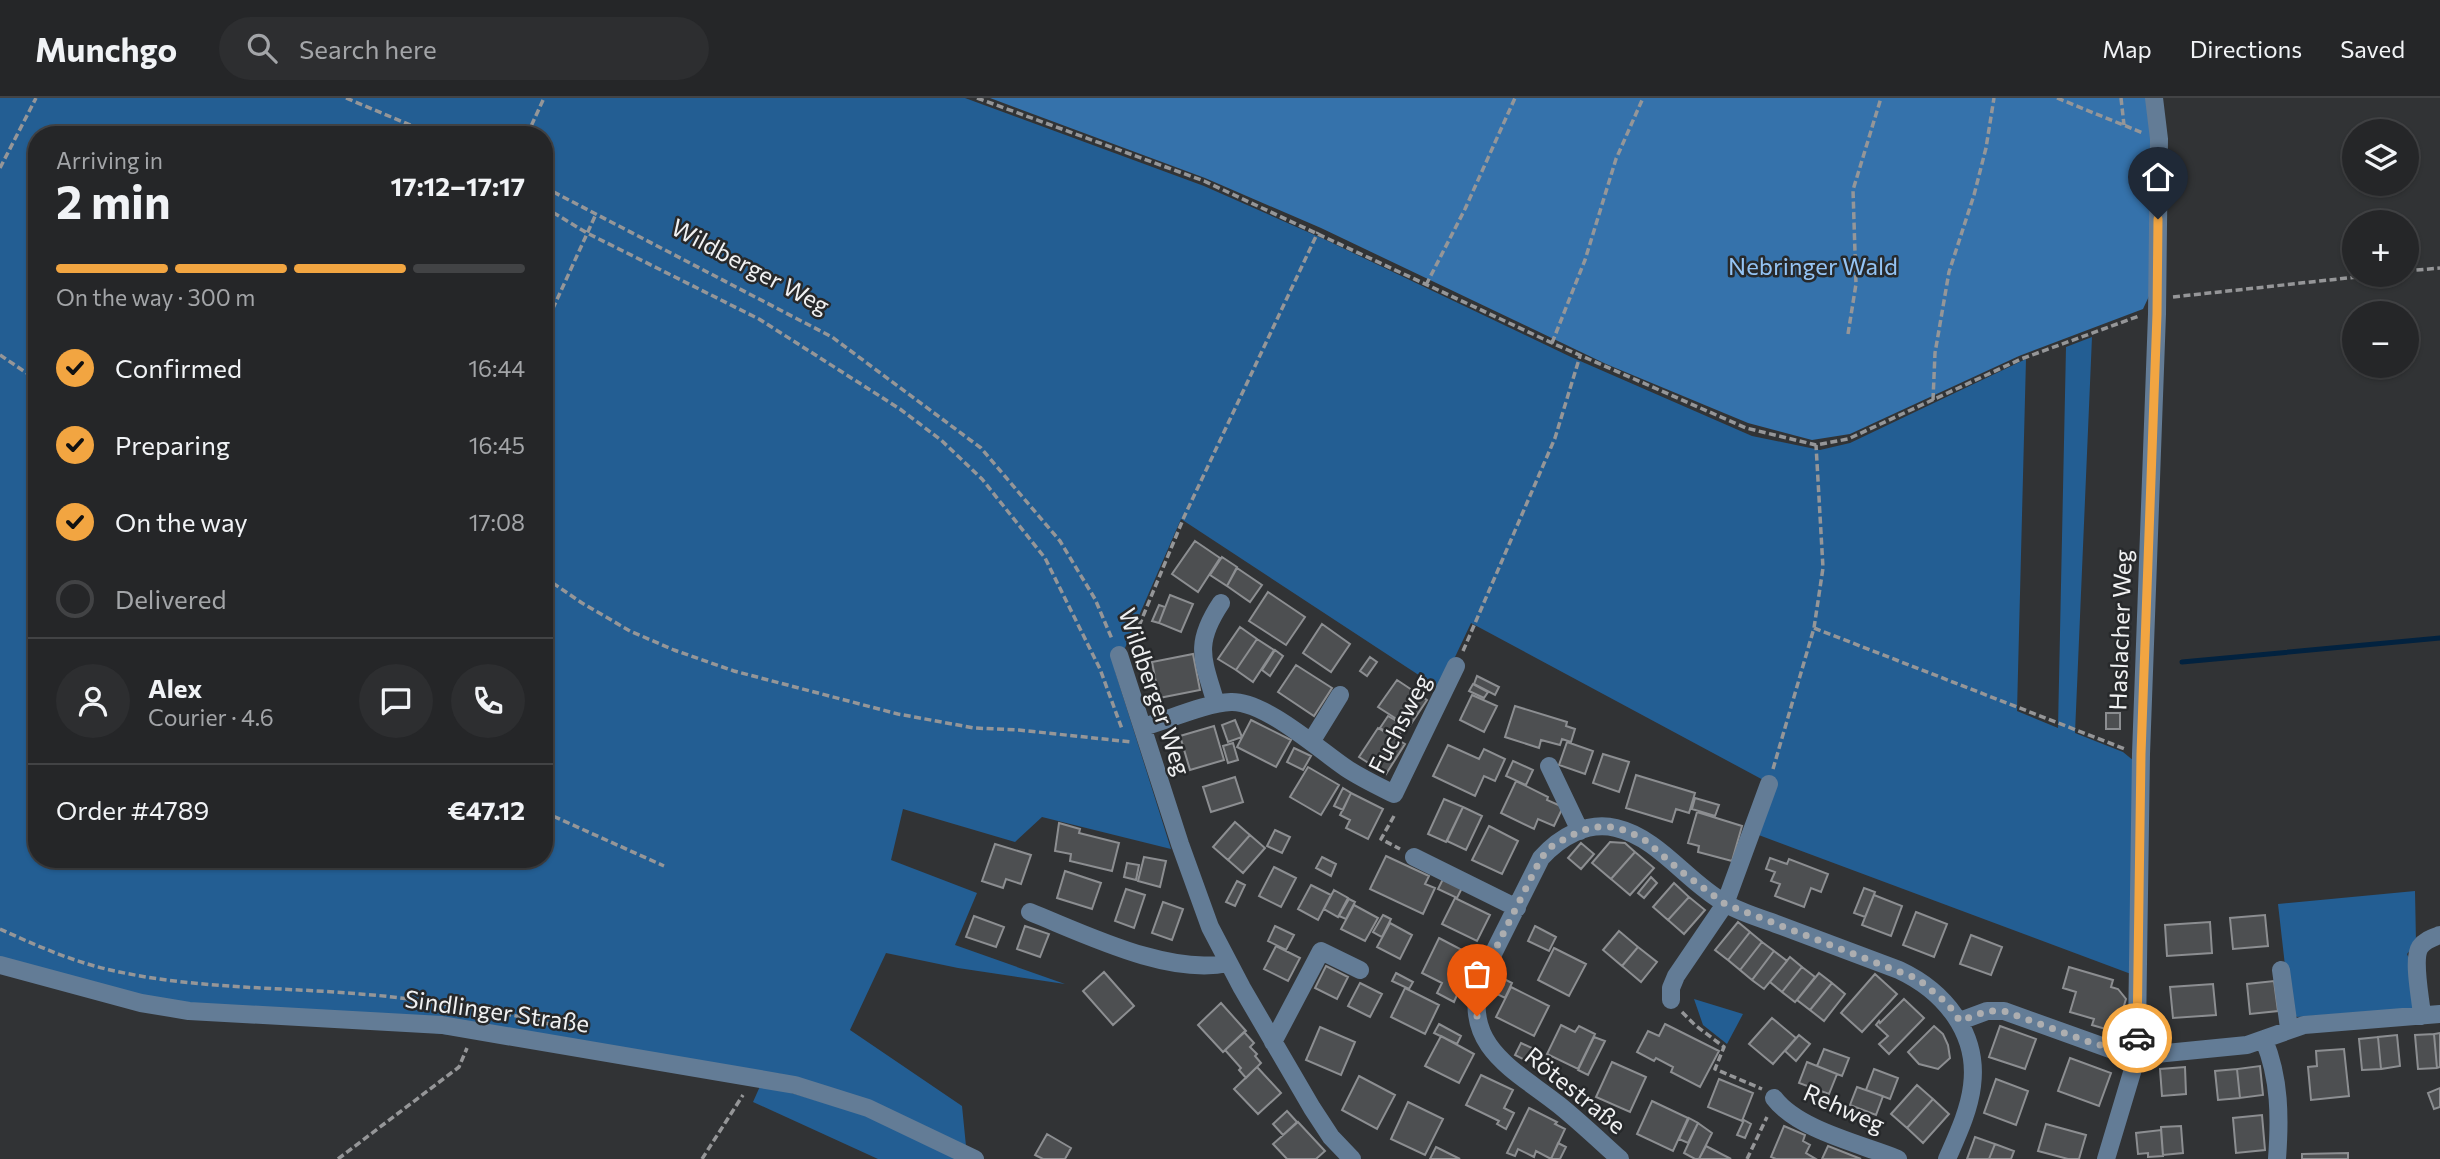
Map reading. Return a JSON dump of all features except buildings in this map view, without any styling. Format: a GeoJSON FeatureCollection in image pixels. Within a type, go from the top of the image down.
{"type":"FeatureCollection","features":[{"type":"Feature","properties":{"kind":"street","name":"Haslacher Weg"},"geometry":{"type":"LineString","coordinates":[[2106,1159],[2136,1053],[2141,754],[2157,306],[2159,139],[2154,98]]}},
{"type":"Feature","properties":{"kind":"street"},"geometry":{"type":"LineString","coordinates":[[1216,705],[1201,653],[1207,623],[1221,603]]}},
{"type":"Feature","properties":{"kind":"street","name":"Wildberger Weg"},"geometry":{"type":"LineString","coordinates":[[1119,655],[1201,904],[1228,963],[1320,1122],[1352,1159]]}},
{"type":"Feature","properties":{"kind":"street","name":"Fuchsweg"},"geometry":{"type":"LineString","coordinates":[[1145,733],[1216,705],[1231,702],[1247,704],[1311,742],[1350,771],[1394,794],[1456,666]]}},
{"type":"Feature","properties":{"kind":"street"},"geometry":{"type":"LineString","coordinates":[[1311,742],[1340,695]]}},
{"type":"Feature","properties":{"kind":"street"},"geometry":{"type":"LineString","coordinates":[[1549,766],[1580,831]]}},
{"type":"Feature","properties":{"kind":"street"},"geometry":{"type":"LineString","coordinates":[[1671,1000],[1671,988],[1676,976],[1725,904],[1769,784]]}},
{"type":"Feature","properties":{"kind":"street","name":"Rötestraße"},"geometry":{"type":"LineString","coordinates":[[1620,1159],[1559,1105],[1503,1063],[1481,1034],[1476,997],[1480,980],[1541,858],[1553,845],[1580,831],[1605,827],[1630,832],[1646,841],[1725,904],[1918,979],[1948,1004],[1960,1021],[1971,1055],[1972,1085],[1947,1159]]}},
{"type":"Feature","properties":{"kind":"street"},"geometry":{"type":"LineString","coordinates":[[1414,857],[1517,908]]}},
{"type":"Feature","properties":{"kind":"street"},"geometry":{"type":"LineString","coordinates":[[1030,912],[1123,948],[1165,960],[1202,966],[1228,963]]}},
{"type":"Feature","properties":{"kind":"street"},"geometry":{"type":"LineString","coordinates":[[1960,1021],[1987,1011],[2004,1011],[2100,1045],[2136,1053],[2177,1053],[2230,1048],[2264,1040],[2289,1028],[2322,1023],[2431,1015],[2417,960],[2418,949],[2426,940],[2440,935]]}},
{"type":"Feature","properties":{"kind":"street"},"geometry":{"type":"LineString","coordinates":[[1273,1042],[1321,951],[1360,970]]}},
{"type":"Feature","properties":{"kind":"street","name":"Sindlinger Straße"},"geometry":{"type":"LineString","coordinates":[[0,965],[141,1003],[189,1011],[442,1025],[795,1085],[868,1108],[975,1159]]}},
{"type":"Feature","properties":{"kind":"street"},"geometry":{"type":"LineString","coordinates":[[2281,970],[2289,1028]]}},
{"type":"Feature","properties":{"kind":"street"},"geometry":{"type":"LineString","coordinates":[[2264,1040],[2274,1067],[2278,1095],[2277,1159]]}},
{"type":"Feature","properties":{"kind":"street","name":"Rehweg"},"geometry":{"type":"LineString","coordinates":[[1774,1098],[1790,1115],[1808,1125],[1898,1159]]}},
{"type":"Feature","properties":{"kind":"path"},"geometry":{"type":"LineString","coordinates":[[0,167],[36,98]]}},
{"type":"Feature","properties":{"kind":"path"},"geometry":{"type":"LineString","coordinates":[[346,98],[413,126]]}},
{"type":"Feature","properties":{"kind":"path"},"geometry":{"type":"LineString","coordinates":[[531,126],[544,98]]}},
{"type":"Feature","properties":{"kind":"path"},"geometry":{"type":"LineString","coordinates":[[977,98],[1204,181],[1580,356],[1746,428],[1816,445],[1848,439],[2021,359],[2139,316],[2157,306],[2342,280]]}},
{"type":"Feature","properties":{"kind":"path"},"geometry":{"type":"LineString","coordinates":[[1426,285],[1465,209],[1515,98]]}},
{"type":"Feature","properties":{"kind":"path"},"geometry":{"type":"LineString","coordinates":[[1552,343],[1586,260],[1616,159],[1643,98]]}},
{"type":"Feature","properties":{"kind":"path"},"geometry":{"type":"LineString","coordinates":[[1848,334],[1856,284],[1853,190],[1881,98]]}},
{"type":"Feature","properties":{"kind":"path"},"geometry":{"type":"LineString","coordinates":[[1933,400],[1934,353],[1949,272],[1974,195],[1986,148],[1994,98]]}},
{"type":"Feature","properties":{"kind":"path"},"geometry":{"type":"LineString","coordinates":[[2057,98],[2159,139]]}},
{"type":"Feature","properties":{"kind":"path"},"geometry":{"type":"LineString","coordinates":[[2121,98],[2124,125]]}},
{"type":"Feature","properties":{"kind":"path","name":"Wildberger Weg"},"geometry":{"type":"LineString","coordinates":[[553,192],[832,337],[981,448],[1060,541],[1095,598],[1119,655]]}},
{"type":"Feature","properties":{"kind":"path"},"geometry":{"type":"LineString","coordinates":[[553,212],[587,233],[759,319],[900,409],[949,447],[982,479],[1045,558],[1100,669],[1128,743]]}},
{"type":"Feature","properties":{"kind":"path"},"geometry":{"type":"LineString","coordinates":[[553,308],[596,214]]}},
{"type":"Feature","properties":{"kind":"path"},"geometry":{"type":"LineString","coordinates":[[1119,655],[1134,638],[1184,517],[1318,232]]}},
{"type":"Feature","properties":{"kind":"path"},"geometry":{"type":"LineString","coordinates":[[2419,270],[2440,268]]}},
{"type":"Feature","properties":{"kind":"path"},"geometry":{"type":"LineString","coordinates":[[0,355],[28,374]]}},
{"type":"Feature","properties":{"kind":"path"},"geometry":{"type":"LineString","coordinates":[[1456,666],[1555,438],[1580,356]]}},
{"type":"Feature","properties":{"kind":"path"},"geometry":{"type":"LineString","coordinates":[[1769,784],[1814,628],[1823,568],[1816,445]]}},
{"type":"Feature","properties":{"kind":"path"},"geometry":{"type":"LineString","coordinates":[[553,583],[631,631],[674,650],[734,671],[898,714],[974,728],[1019,730],[1128,743],[1145,733]]}},
{"type":"Feature","properties":{"kind":"path"},"geometry":{"type":"LineString","coordinates":[[1814,628],[2141,754]]}},
{"type":"Feature","properties":{"kind":"path"},"geometry":{"type":"LineString","coordinates":[[553,816],[664,866]]}},
{"type":"Feature","properties":{"kind":"path"},"geometry":{"type":"LineString","coordinates":[[1394,816],[1381,839],[1414,857]]}},
{"type":"Feature","properties":{"kind":"path"},"geometry":{"type":"LineString","coordinates":[[0,929],[35,945],[114,971],[196,983],[361,994],[529,1018],[556,1026],[571,1047]]}},
{"type":"Feature","properties":{"kind":"path"},"geometry":{"type":"LineString","coordinates":[[1671,1000],[1695,1026],[1724,1046],[1715,1069],[1764,1090],[1774,1098],[1747,1159]]}},
{"type":"Feature","properties":{"kind":"path"},"geometry":{"type":"LineString","coordinates":[[338,1159],[459,1067],[468,1044]]}},
{"type":"Feature","properties":{"kind":"path"},"geometry":{"type":"LineString","coordinates":[[702,1159],[745,1092],[732,1090]]}},
{"type":"Feature","properties":{"kind":"shaded area"},"geometry":{"type":"Polygon","coordinates":[[[0,98],[965,98],[1204,186],[1326,240],[1571,357],[1752,436],[1820,450],[1850,443],[2026,359],[2017,711],[2058,728],[2066,347],[2092,337],[2075,733],[2123,752],[2134,761],[2131,974],[1756,834],[1767,782],[1471,623],[1440,689],[1181,519],[1115,671],[1171,849],[1042,817],[1015,842],[903,809],[891,860],[977,893],[955,945],[1065,984],[958,968],[886,953],[850,1030],[962,1106],[966,1146],[781,1074],[190,1004],[142,996],[0,957],[0,98]]]}},
{"type":"Feature","properties":{"kind":"shaded area"},"geometry":{"type":"Polygon","coordinates":[[[2415,891],[2416,943],[2407,954],[2414,971],[2415,1008],[2297,1017],[2290,1010],[2278,904],[2415,891]]]}},
{"type":"Feature","properties":{"kind":"shaded area"},"geometry":{"type":"Polygon","coordinates":[[[1694,999],[1743,1014],[1727,1044],[1703,1025],[1694,999]]]}},
{"type":"Feature","properties":{"kind":"shaded area"},"geometry":{"type":"Polygon","coordinates":[[[761,1084],[869,1116],[960,1159],[878,1159],[753,1102],[761,1084]]]}},
{"type":"Feature","properties":{"kind":"green space","name":"Nebringer Wald"},"geometry":{"type":"Polygon","coordinates":[[[990,98],[2146,98],[2151,140],[2150,294],[2143,309],[2019,356],[1850,434],[1812,440],[1748,423],[1606,364],[1321,228],[1205,178],[990,98]]]}},
{"type":"Feature","properties":{"kind":"waterway"},"geometry":{"type":"LineString","coordinates":[[2182,662],[2440,638]]}},
{"type":"Feature","properties":{"kind":"way so far"},"geometry":{"type":"LineString","coordinates":[[1477,1016],[1476,997],[1480,980],[1541,858],[1553,845],[1567,836],[1596,827],[1614,827],[1646,841],[1725,904],[1918,979],[1933,989],[1960,1021],[1987,1011],[2004,1011],[2110,1049],[2136,1053],[2137,1038]]}},
{"type":"Feature","properties":{"kind":"route"},"geometry":{"type":"LineString","coordinates":[[2137,1038],[2141,754],[2158,219]]}}]}
